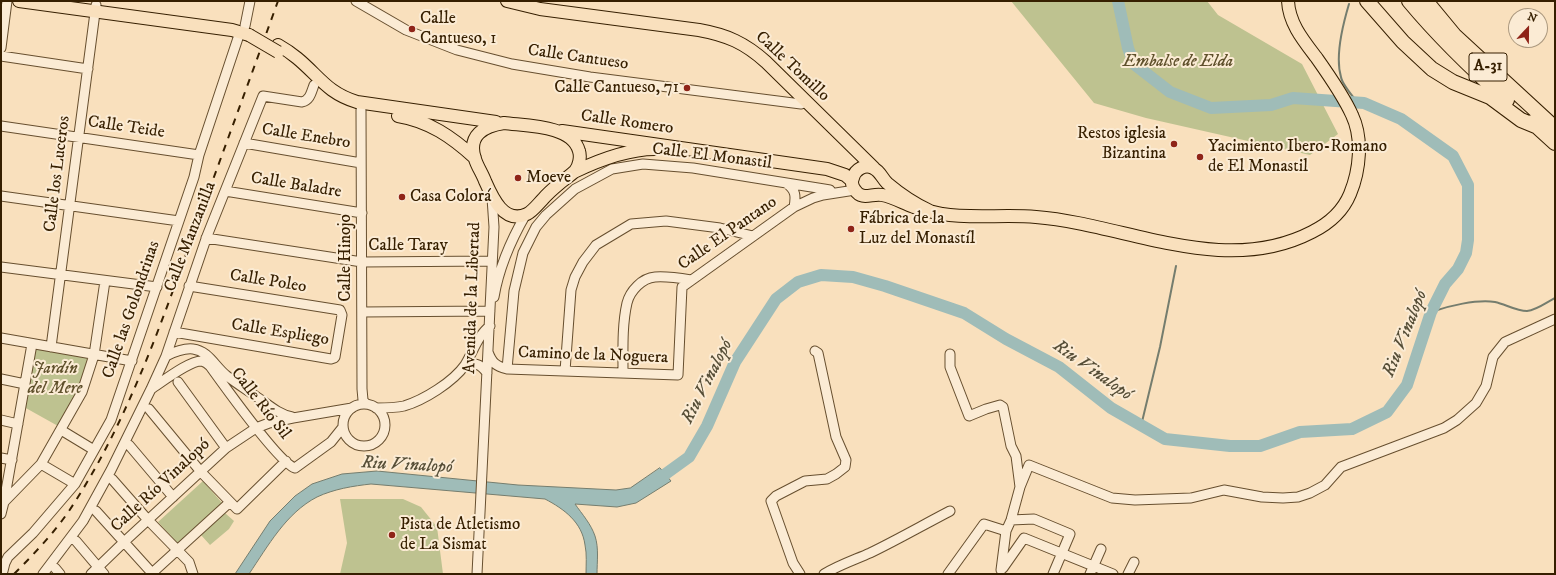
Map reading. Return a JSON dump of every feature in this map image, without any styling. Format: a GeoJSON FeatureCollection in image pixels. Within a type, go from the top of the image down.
{"type":"FeatureCollection","features":[{"type":"Feature","properties":{"kind":"highway"},"geometry":{"type":"LineString","coordinates":[[1367,1],[1403,42],[1432,69],[1453,82],[1490,97],[1522,120],[1538,127]]}},
{"type":"Feature","properties":{"kind":"highway","name":"A-31"},"geometry":{"type":"LineString","coordinates":[[1409,1],[1430,26],[1480,77],[1555,143]]}},
{"type":"Feature","properties":{"kind":"highway","name":"A-31"},"geometry":{"type":"LineString","coordinates":[[1426,1],[1455,36],[1555,128]]}},
{"type":"Feature","properties":{"kind":"main road"},"geometry":{"type":"LineString","coordinates":[[20,1],[235,24],[278,49],[296,57],[324,85],[345,98],[400,112],[420,120],[454,140],[475,158]]}},
{"type":"Feature","properties":{"kind":"main road"},"geometry":{"type":"LineString","coordinates":[[70,1],[96,8]]}},
{"type":"Feature","properties":{"kind":"main road","name":"Calle Tomillo"},"geometry":{"type":"LineString","coordinates":[[507,1],[540,9],[693,29],[726,36],[737,40],[759,55],[878,172],[908,198],[930,211]]}},
{"type":"Feature","properties":{"kind":"main road"},"geometry":{"type":"LineString","coordinates":[[875,194],[888,196],[914,207],[930,211],[956,215],[1033,216],[1063,220],[1181,246],[1204,249],[1243,250],[1273,246],[1305,236],[1319,228],[1338,212],[1345,202],[1354,183],[1359,153],[1358,138],[1352,115],[1326,72],[1295,28],[1288,7],[1288,1]]}},
{"type":"Feature","properties":{"kind":"main road"},"geometry":{"type":"LineString","coordinates":[[278,49],[293,62],[314,85],[332,100],[343,105],[361,110],[400,112],[504,123],[557,130],[573,140],[579,150],[580,159],[574,172],[552,189],[526,214],[516,216],[507,213],[498,206],[475,158],[474,145],[479,132],[490,126],[504,123]]}},
{"type":"Feature","properties":{"kind":"main road","name":"Calle Romero"},"geometry":{"type":"LineString","coordinates":[[557,130],[682,147],[692,150]]}},
{"type":"Feature","properties":{"kind":"main road","name":"Calle Tomillo"},"geometry":{"type":"LineString","coordinates":[[852,148],[857,156],[858,169]]}},
{"type":"Feature","properties":{"kind":"main road","name":"Calle Romero"},"geometry":{"type":"LineString","coordinates":[[574,172],[602,160],[633,151],[652,149],[692,150],[826,169],[858,169]]}},
{"type":"Feature","properties":{"kind":"main road"},"geometry":{"type":"LineString","coordinates":[[868,166],[878,172],[881,189],[871,196],[862,196],[853,186],[854,175],[858,169],[868,166]]}},
{"type":"Feature","properties":{"kind":"main road","name":"Calle Romero"},"geometry":{"type":"LineString","coordinates":[[826,169],[845,175],[853,186]]}},
{"type":"Feature","properties":{"kind":"street"},"geometry":{"type":"LineString","coordinates":[[1,48],[7,1]]}},
{"type":"Feature","properties":{"kind":"street","name":"Calle las Golondrinas"},"geometry":{"type":"LineString","coordinates":[[4,572],[8,557],[33,533],[75,484],[116,408],[194,177],[199,155],[246,31],[250,1]]}},
{"type":"Feature","properties":{"kind":"street","name":"Calle Cantueso"},"geometry":{"type":"LineString","coordinates":[[356,1],[406,30],[457,50],[512,64],[590,77],[801,104],[807,102]]}},
{"type":"Feature","properties":{"kind":"street","name":"Calle los Luceros"},"geometry":{"type":"LineString","coordinates":[[51,347],[96,8]]}},
{"type":"Feature","properties":{"kind":"street"},"geometry":{"type":"LineString","coordinates":[[1,56],[88,69]]}},
{"type":"Feature","properties":{"kind":"street","name":"Calle Manzanilla"},"geometry":{"type":"LineString","coordinates":[[43,574],[83,521],[111,470],[151,389],[166,356],[206,238],[263,96],[302,102],[307,101],[314,85]]}},
{"type":"Feature","properties":{"kind":"street","name":"Calle Hinojo"},"geometry":{"type":"LineString","coordinates":[[361,110],[362,389],[363,400],[366,404]]}},
{"type":"Feature","properties":{"kind":"street","name":"Calle Teide"},"geometry":{"type":"LineString","coordinates":[[1,126],[199,155]]}},
{"type":"Feature","properties":{"kind":"street","name":"Calle Enebro"},"geometry":{"type":"LineString","coordinates":[[244,143],[361,163]]}},
{"type":"Feature","properties":{"kind":"street","name":"Calle El Monastil"},"geometry":{"type":"LineString","coordinates":[[507,369],[514,291],[523,253],[536,227],[546,215],[575,189],[612,169],[643,164],[693,168],[785,182],[830,190],[832,193]]}},
{"type":"Feature","properties":{"kind":"street"},"geometry":{"type":"LineString","coordinates":[[785,182],[792,188],[796,198],[794,207]]}},
{"type":"Feature","properties":{"kind":"street","name":"Calle El Pantano"},"geometry":{"type":"LineString","coordinates":[[678,375],[682,287],[794,207],[814,198],[853,186]]}},
{"type":"Feature","properties":{"kind":"street","name":"Calle Baladre"},"geometry":{"type":"LineString","coordinates":[[225,191],[362,213]]}},
{"type":"Feature","properties":{"kind":"street"},"geometry":{"type":"LineString","coordinates":[[1,196],[179,221]]}},
{"type":"Feature","properties":{"kind":"street","name":"Avenida de la Libertad"},"geometry":{"type":"LineString","coordinates":[[477,573],[494,227],[492,196]]}},
{"type":"Feature","properties":{"kind":"street"},"geometry":{"type":"LineString","coordinates":[[96,511],[152,573],[177,549],[286,461],[291,467],[295,468],[331,442],[343,425],[348,412],[352,408],[366,404],[376,408],[395,407],[414,402],[443,386],[464,366],[490,319],[502,265],[511,243],[526,214]]}},
{"type":"Feature","properties":{"kind":"street"},"geometry":{"type":"LineString","coordinates":[[565,372],[571,290],[575,277],[583,262],[596,245],[631,224],[666,221],[720,228],[754,236]]}},
{"type":"Feature","properties":{"kind":"street","name":"Calle Taray"},"geometry":{"type":"LineString","coordinates":[[206,238],[362,262],[492,262]]}},
{"type":"Feature","properties":{"kind":"street"},"geometry":{"type":"LineString","coordinates":[[1,267],[156,287]]}},
{"type":"Feature","properties":{"kind":"street"},"geometry":{"type":"LineString","coordinates":[[623,373],[624,325],[627,301],[637,285],[653,277],[678,277],[691,280]]}},
{"type":"Feature","properties":{"kind":"street"},"geometry":{"type":"LineString","coordinates":[[3,497],[41,464],[82,392],[94,355],[105,281]]}},
{"type":"Feature","properties":{"kind":"street","name":"Calle Poleo"},"geometry":{"type":"LineString","coordinates":[[189,286],[341,311]]}},
{"type":"Feature","properties":{"kind":"street","name":"Calle Espliego"},"geometry":{"type":"LineString","coordinates":[[174,332],[334,358],[342,315],[341,311]]}},
{"type":"Feature","properties":{"kind":"street"},"geometry":{"type":"LineString","coordinates":[[362,312],[490,319]]}},
{"type":"Feature","properties":{"kind":"street"},"geometry":{"type":"LineString","coordinates":[[1000,573],[1006,531],[1011,520],[1020,487],[1029,465],[1112,498],[1160,500],[1191,498],[1224,490],[1262,497],[1298,497],[1310,493],[1325,485],[1341,467],[1444,428],[1458,420],[1476,403],[1486,386],[1493,357],[1505,342],[1555,319]]}},
{"type":"Feature","properties":{"kind":"street"},"geometry":{"type":"LineString","coordinates":[[1,338],[132,361]]}},
{"type":"Feature","properties":{"kind":"street"},"geometry":{"type":"LineString","coordinates":[[1,514],[32,344]]}},
{"type":"Feature","properties":{"kind":"street"},"geometry":{"type":"LineString","coordinates":[[166,356],[185,349],[200,351],[210,358],[226,375],[281,414],[293,418]]}},
{"type":"Feature","properties":{"kind":"street"},"geometry":{"type":"LineString","coordinates":[[800,574],[793,563],[771,501],[776,496],[805,482],[827,479],[845,467],[846,460],[836,437],[818,353],[815,351]]}},
{"type":"Feature","properties":{"kind":"street"},"geometry":{"type":"LineString","coordinates":[[488,352],[490,359],[494,364],[507,369]]}},
{"type":"Feature","properties":{"kind":"street"},"geometry":{"type":"LineString","coordinates":[[950,354],[950,367],[969,416],[1000,405],[1003,408],[1011,446],[1016,456],[1020,487]]}},
{"type":"Feature","properties":{"kind":"street","name":"Calle Manzanilla"},"geometry":{"type":"LineString","coordinates":[[151,389],[173,374],[197,362],[205,362],[210,366]]}},
{"type":"Feature","properties":{"kind":"street"},"geometry":{"type":"LineString","coordinates":[[464,366],[473,363],[478,364],[487,373]]}},
{"type":"Feature","properties":{"kind":"street","name":"Calle Río Sil"},"geometry":{"type":"LineString","coordinates":[[210,366],[256,428],[286,461]]}},
{"type":"Feature","properties":{"kind":"street"},"geometry":{"type":"LineString","coordinates":[[487,384],[494,373],[507,369]]}},
{"type":"Feature","properties":{"kind":"street","name":"Camino de la Noguera"},"geometry":{"type":"LineString","coordinates":[[507,369],[678,375]]}},
{"type":"Feature","properties":{"kind":"street"},"geometry":{"type":"LineString","coordinates":[[1,379],[25,384]]}},
{"type":"Feature","properties":{"kind":"street"},"geometry":{"type":"LineString","coordinates":[[178,382],[226,448]]}},
{"type":"Feature","properties":{"kind":"street"},"geometry":{"type":"LineString","coordinates":[[384,418],[390,410],[395,407]]}},
{"type":"Feature","properties":{"kind":"street","name":"Calle Río Vinalopó"},"geometry":{"type":"LineString","coordinates":[[98,572],[124,542],[226,448],[256,428],[269,423],[293,418],[352,408]]}},
{"type":"Feature","properties":{"kind":"street"},"geometry":{"type":"LineString","coordinates":[[331,442],[342,440],[364,446],[376,443],[384,434],[385,424],[384,418],[376,408]]}},
{"type":"Feature","properties":{"kind":"street"},"geometry":{"type":"LineString","coordinates":[[149,409],[200,472],[233,505]]}},
{"type":"Feature","properties":{"kind":"street"},"geometry":{"type":"LineString","coordinates":[[269,423],[273,418],[275,409]]}},
{"type":"Feature","properties":{"kind":"street"},"geometry":{"type":"LineString","coordinates":[[329,412],[337,416],[343,425],[347,438],[351,442]]}},
{"type":"Feature","properties":{"kind":"street"},"geometry":{"type":"LineString","coordinates":[[1,420],[18,424]]}},
{"type":"Feature","properties":{"kind":"street"},"geometry":{"type":"LineString","coordinates":[[61,430],[94,450]]}},
{"type":"Feature","properties":{"kind":"street"},"geometry":{"type":"LineString","coordinates":[[129,445],[173,497]]}},
{"type":"Feature","properties":{"kind":"street"},"geometry":{"type":"LineString","coordinates":[[1,458],[12,460]]}},
{"type":"Feature","properties":{"kind":"street"},"geometry":{"type":"LineString","coordinates":[[41,464],[75,484]]}},
{"type":"Feature","properties":{"kind":"street"},"geometry":{"type":"LineString","coordinates":[[112,479],[148,520],[189,562],[193,574]]}},
{"type":"Feature","properties":{"kind":"street"},"geometry":{"type":"LineString","coordinates":[[824,574],[839,565],[890,543],[950,510]]}},
{"type":"Feature","properties":{"kind":"street"},"geometry":{"type":"LineString","coordinates":[[1011,520],[1034,519],[1070,534],[1053,574]]}},
{"type":"Feature","properties":{"kind":"street"},"geometry":{"type":"LineString","coordinates":[[948,574],[984,524],[1006,531]]}},
{"type":"Feature","properties":{"kind":"street"},"geometry":{"type":"LineString","coordinates":[[1000,573],[1024,538],[1062,554],[1092,570],[1113,574]]}},
{"type":"Feature","properties":{"kind":"street"},"geometry":{"type":"LineString","coordinates":[[76,541],[98,572]]}},
{"type":"Feature","properties":{"kind":"street"},"geometry":{"type":"LineString","coordinates":[[1092,570],[1101,549]]}},
{"type":"Feature","properties":{"kind":"street"},"geometry":{"type":"LineString","coordinates":[[1128,574],[1134,562]]}},
{"type":"Feature","properties":{"kind":"green space","name":"Embalse de Elda"},"geometry":{"type":"Polygon","coordinates":[[[1011,1],[1207,1],[1218,15],[1302,64],[1338,134],[1310,155],[1146,118],[1094,103],[1011,1]]]}},
{"type":"Feature","properties":{"kind":"green space","name":"Jardín del Mere"},"geometry":{"type":"Polygon","coordinates":[[[35,347],[88,356],[78,392],[58,426],[24,407],[35,347]]]}},
{"type":"Feature","properties":{"kind":"green space"},"geometry":{"type":"Polygon","coordinates":[[[203,481],[223,504],[179,545],[158,522],[203,481]]]}},
{"type":"Feature","properties":{"kind":"green space","name":"Pista de Atletismo de La Sismat"},"geometry":{"type":"Polygon","coordinates":[[[340,499],[403,499],[421,507],[437,527],[443,574],[340,574],[347,543],[340,499]]]}},
{"type":"Feature","properties":{"kind":"green space"},"geometry":{"type":"Polygon","coordinates":[[[225,513],[234,521],[229,529],[210,545],[201,535],[225,513]]]}},
{"type":"Feature","properties":{"kind":"water"},"geometry":{"type":"Polygon","coordinates":[[[660,468],[671,481],[636,503],[617,507],[575,504],[589,523],[595,536],[597,550],[597,574],[586,574],[585,545],[576,523],[559,507],[545,499],[371,484],[330,492],[317,497],[306,504],[278,531],[249,574],[235,574],[270,521],[295,496],[312,484],[342,474],[377,471],[518,485],[616,490],[630,488],[660,468]]]}},
{"type":"Feature","properties":{"kind":"waterway","name":"Riu Vinalopó"},"geometry":{"type":"LineString","coordinates":[[653,483],[689,457],[707,426],[735,362],[776,299],[798,282],[821,275],[853,277],[885,286],[964,313],[1006,339],[1059,367],[1111,408],[1165,439],[1230,446],[1260,446],[1300,432],[1352,429],[1387,412],[1407,385],[1431,312],[1445,284],[1458,269],[1466,253],[1468,240],[1468,185],[1453,156],[1401,119],[1364,103],[1293,98],[1271,105],[1211,108],[1170,92],[1134,64],[1128,48],[1118,1]]}},
{"type":"Feature","properties":{"kind":"waterway"},"geometry":{"type":"LineString","coordinates":[[1349,4],[1340,40],[1339,69],[1343,83],[1358,103]]}},
{"type":"Feature","properties":{"kind":"waterway"},"geometry":{"type":"LineString","coordinates":[[1141,426],[1160,347],[1176,266]]}},
{"type":"Feature","properties":{"kind":"waterway"},"geometry":{"type":"LineString","coordinates":[[1431,312],[1446,307],[1480,301],[1495,302],[1519,310],[1527,311],[1538,308],[1555,298]]}},
{"type":"Feature","properties":{"kind":"railway"},"geometry":{"type":"LineString","coordinates":[[14,574],[43,544],[69,511],[89,479],[124,412],[154,342],[278,1]]}},
{"type":"Feature","properties":{"kind":"place","name":"Calle Cantueso, 1"},"geometry":{"type":"Point","coordinates":[412,29]}},
{"type":"Feature","properties":{"kind":"place","name":"Calle Cantueso, 71"},"geometry":{"type":"Point","coordinates":[687,88]}},
{"type":"Feature","properties":{"kind":"place","name":"Restos iglesia Bizantina"},"geometry":{"type":"Point","coordinates":[1174,144]}},
{"type":"Feature","properties":{"kind":"place","name":"Yacimiento Ibero-Romano de El Monastil"},"geometry":{"type":"Point","coordinates":[1200,157]}},
{"type":"Feature","properties":{"kind":"place","name":"Moeve"},"geometry":{"type":"Point","coordinates":[518,178]}},
{"type":"Feature","properties":{"kind":"place","name":"Casa Colorá"},"geometry":{"type":"Point","coordinates":[402,197]}},
{"type":"Feature","properties":{"kind":"place","name":"Fábrica de la Luz del Monastíl"},"geometry":{"type":"Point","coordinates":[851,229]}},
{"type":"Feature","properties":{"kind":"place","name":"Pista de Atletismo de La Sismat"},"geometry":{"type":"Point","coordinates":[392,535]}}]}
